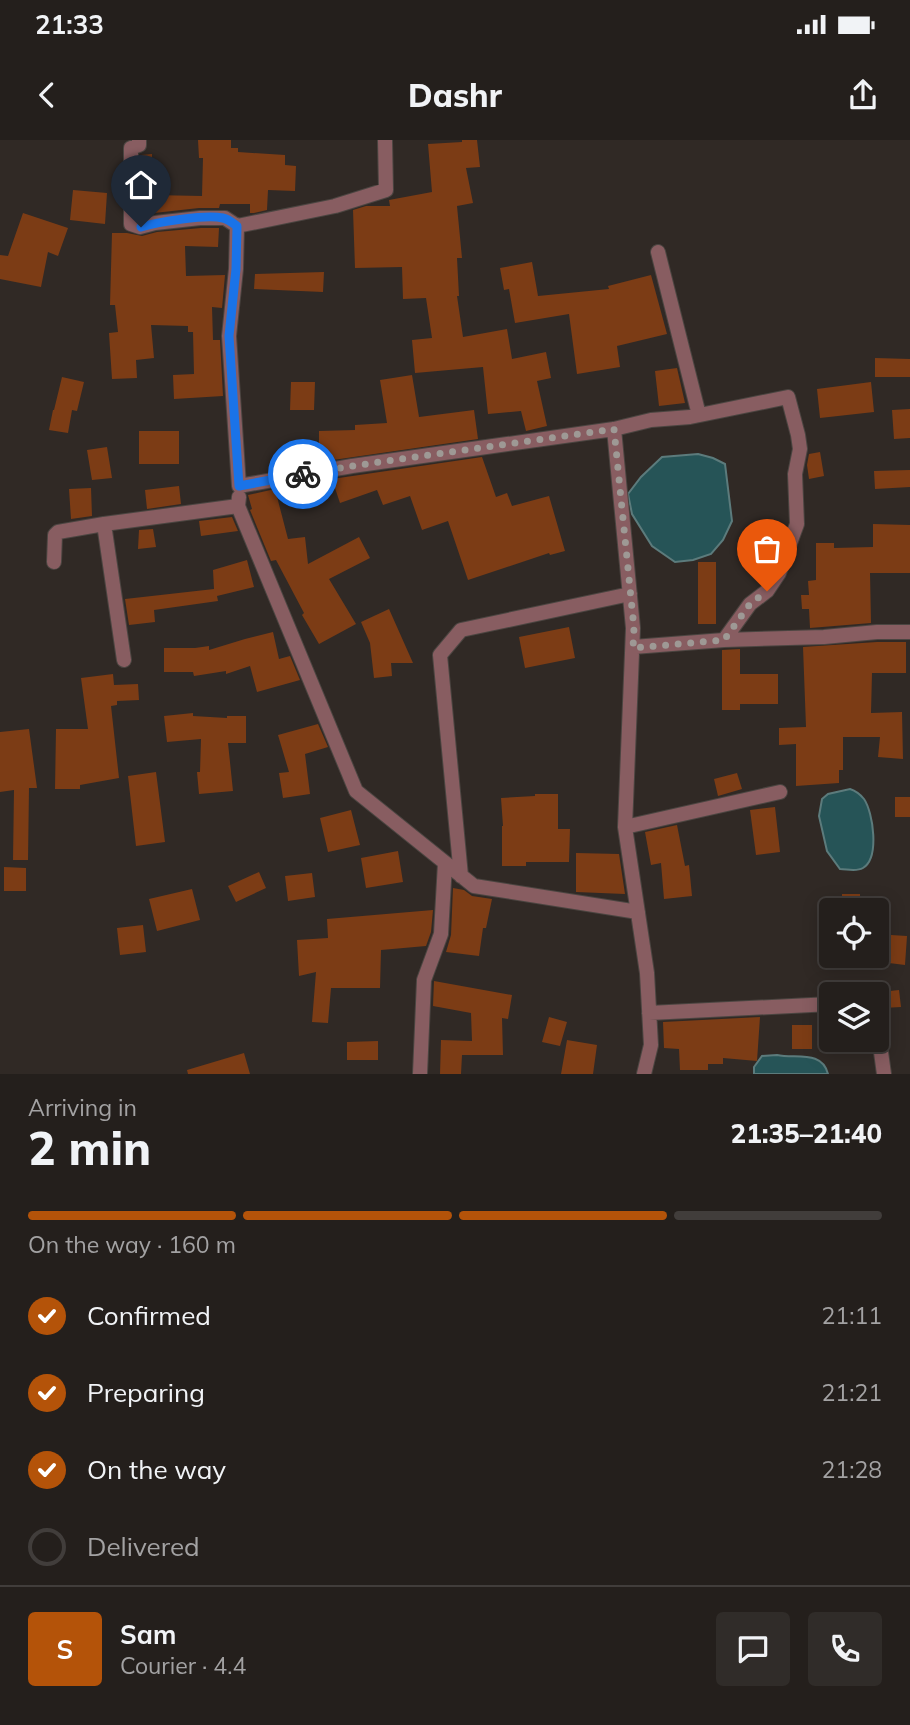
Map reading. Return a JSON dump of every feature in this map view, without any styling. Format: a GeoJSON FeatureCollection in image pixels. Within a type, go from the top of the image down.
{"type":"FeatureCollection","features":[{"type":"Feature","properties":{"kind":"street"},"geometry":{"type":"LineString","coordinates":[[139,140],[139,145],[131,148],[131,224],[141,227],[200,218],[225,218],[237,226],[335,206],[386,190],[385,140]]}},
{"type":"Feature","properties":{"kind":"street"},"geometry":{"type":"LineString","coordinates":[[237,226],[236,269],[229,336],[238,506],[356,791],[474,886],[638,912]]}},
{"type":"Feature","properties":{"kind":"street"},"geometry":{"type":"LineString","coordinates":[[658,252],[699,415]]}},
{"type":"Feature","properties":{"kind":"street"},"geometry":{"type":"LineString","coordinates":[[239,486],[352,466],[614,429],[651,420],[699,415],[788,397],[800,455],[795,474],[797,524],[779,573],[767,591],[750,604],[724,640]]}},
{"type":"Feature","properties":{"kind":"street"},"geometry":{"type":"LineString","coordinates":[[614,429],[634,628],[625,827],[647,973],[651,1045],[644,1074]]}},
{"type":"Feature","properties":{"kind":"street"},"geometry":{"type":"LineString","coordinates":[[54,562],[55,535],[58,532],[238,506]]}},
{"type":"Feature","properties":{"kind":"street"},"geometry":{"type":"LineString","coordinates":[[104,524],[124,660]]}},
{"type":"Feature","properties":{"kind":"street"},"geometry":{"type":"LineString","coordinates":[[461,876],[440,655],[461,630],[630,594]]}},
{"type":"Feature","properties":{"kind":"street"},"geometry":{"type":"LineString","coordinates":[[633,648],[724,640],[910,632]]}},
{"type":"Feature","properties":{"kind":"street"},"geometry":{"type":"LineString","coordinates":[[625,827],[780,792]]}},
{"type":"Feature","properties":{"kind":"street"},"geometry":{"type":"LineString","coordinates":[[420,1074],[424,979],[441,934],[445,863]]}},
{"type":"Feature","properties":{"kind":"street"},"geometry":{"type":"LineString","coordinates":[[649,1013],[819,1005]]}},
{"type":"Feature","properties":{"kind":"street"},"geometry":{"type":"LineString","coordinates":[[881,1052],[884,1074]]}},
{"type":"Feature","properties":{"kind":"water"},"geometry":{"type":"Polygon","coordinates":[[[698,454],[725,464],[732,521],[723,540],[711,554],[675,562],[652,546],[632,514],[628,494],[662,457],[698,454]]]}},
{"type":"Feature","properties":{"kind":"water"},"geometry":{"type":"Polygon","coordinates":[[[850,789],[861,796],[867,805],[873,835],[872,855],[868,863],[863,868],[854,870],[840,869],[827,851],[819,816],[822,799],[828,794],[850,789]]]}},
{"type":"Feature","properties":{"kind":"water"},"geometry":{"type":"Polygon","coordinates":[[[762,1056],[814,1058],[825,1066],[828,1074],[754,1074],[754,1067],[762,1056]]]}},
{"type":"Feature","properties":{"kind":"building"},"geometry":{"type":"Polygon","coordinates":[[[198,140],[231,140],[231,148],[238,148],[238,152],[285,155],[285,165],[296,166],[295,191],[268,190],[267,210],[254,213],[250,213],[250,204],[220,204],[219,208],[154,213],[141,217],[141,155],[152,154],[152,195],[202,196],[203,158],[199,158],[198,140]]]}},
{"type":"Feature","properties":{"kind":"building"},"geometry":{"type":"Polygon","coordinates":[[[477,140],[480,167],[466,168],[473,203],[457,206],[462,258],[457,258],[457,296],[463,337],[507,329],[512,359],[546,352],[551,378],[537,381],[547,426],[526,431],[521,411],[488,414],[483,367],[415,373],[412,340],[432,338],[426,298],[403,299],[402,267],[355,268],[353,210],[366,206],[390,206],[389,200],[432,192],[428,144],[477,140]]]}},
{"type":"Feature","properties":{"kind":"building"},"geometry":{"type":"Polygon","coordinates":[[[73,190],[107,193],[105,224],[70,220],[73,190]]]}},
{"type":"Feature","properties":{"kind":"building"},"geometry":{"type":"Polygon","coordinates":[[[23,213],[68,228],[58,256],[48,252],[41,287],[0,279],[0,255],[8,256],[23,213]]]}},
{"type":"Feature","properties":{"kind":"building"},"geometry":{"type":"Polygon","coordinates":[[[219,228],[218,247],[185,246],[186,276],[225,275],[222,308],[212,307],[213,340],[220,340],[223,396],[174,399],[173,375],[194,374],[193,332],[188,332],[188,326],[151,325],[154,358],[136,360],[137,378],[112,379],[109,333],[118,332],[115,305],[110,305],[112,233],[142,236],[219,228]]]}},
{"type":"Feature","properties":{"kind":"building"},"geometry":{"type":"Polygon","coordinates":[[[532,262],[538,296],[609,289],[608,286],[651,275],[667,334],[617,346],[620,367],[577,374],[569,314],[515,323],[509,289],[504,290],[500,268],[532,262]]]}},
{"type":"Feature","properties":{"kind":"building"},"geometry":{"type":"Polygon","coordinates":[[[324,272],[323,292],[254,289],[255,274],[324,272]]]}},
{"type":"Feature","properties":{"kind":"building"},"geometry":{"type":"Polygon","coordinates":[[[875,358],[910,359],[910,377],[875,377],[875,358]]]}},
{"type":"Feature","properties":{"kind":"building"},"geometry":{"type":"Polygon","coordinates":[[[677,368],[685,403],[659,406],[655,371],[677,368]]]}},
{"type":"Feature","properties":{"kind":"building"},"geometry":{"type":"Polygon","coordinates":[[[412,375],[419,417],[474,410],[478,439],[326,461],[319,459],[319,431],[355,430],[355,425],[387,423],[380,380],[412,375]]]}},
{"type":"Feature","properties":{"kind":"building"},"geometry":{"type":"Polygon","coordinates":[[[62,377],[84,382],[77,411],[72,410],[68,433],[49,430],[62,377]]]}},
{"type":"Feature","properties":{"kind":"building"},"geometry":{"type":"Polygon","coordinates":[[[291,382],[315,382],[314,410],[290,410],[291,382]]]}},
{"type":"Feature","properties":{"kind":"building"},"geometry":{"type":"Polygon","coordinates":[[[871,382],[874,412],[820,418],[817,389],[871,382]]]}},
{"type":"Feature","properties":{"kind":"building"},"geometry":{"type":"Polygon","coordinates":[[[910,409],[910,438],[894,439],[892,410],[910,409]]]}},
{"type":"Feature","properties":{"kind":"building"},"geometry":{"type":"Polygon","coordinates":[[[139,431],[179,431],[179,464],[139,464],[139,431]]]}},
{"type":"Feature","properties":{"kind":"building"},"geometry":{"type":"Polygon","coordinates":[[[107,447],[112,478],[92,480],[87,450],[107,447]]]}},
{"type":"Feature","properties":{"kind":"building"},"geometry":{"type":"Polygon","coordinates":[[[820,452],[824,476],[809,479],[809,454],[820,452]]]}},
{"type":"Feature","properties":{"kind":"building"},"geometry":{"type":"Polygon","coordinates":[[[482,457],[496,497],[507,493],[512,506],[549,496],[565,551],[550,555],[549,553],[468,580],[448,521],[422,530],[410,496],[383,505],[377,490],[340,503],[332,479],[482,457]]]}},
{"type":"Feature","properties":{"kind":"building"},"geometry":{"type":"Polygon","coordinates":[[[910,470],[910,487],[875,489],[874,471],[910,470]]]}},
{"type":"Feature","properties":{"kind":"building"},"geometry":{"type":"Polygon","coordinates":[[[179,486],[181,504],[147,509],[145,490],[179,486]]]}},
{"type":"Feature","properties":{"kind":"building"},"geometry":{"type":"Polygon","coordinates":[[[91,488],[92,516],[71,519],[69,489],[91,488]]]}},
{"type":"Feature","properties":{"kind":"building"},"geometry":{"type":"Polygon","coordinates":[[[275,489],[288,539],[305,537],[308,564],[359,537],[370,558],[329,579],[356,624],[319,644],[276,560],[271,561],[250,510],[252,509],[248,495],[275,489]]]}},
{"type":"Feature","properties":{"kind":"building"},"geometry":{"type":"Polygon","coordinates":[[[232,517],[238,531],[201,536],[199,521],[232,517]]]}},
{"type":"Feature","properties":{"kind":"building"},"geometry":{"type":"Polygon","coordinates":[[[873,524],[910,525],[910,573],[870,573],[871,623],[810,628],[809,609],[802,609],[801,595],[809,595],[808,581],[816,580],[816,543],[834,543],[834,548],[873,547],[873,524]]]}},
{"type":"Feature","properties":{"kind":"building"},"geometry":{"type":"Polygon","coordinates":[[[153,529],[156,547],[138,549],[139,530],[153,529]]]}},
{"type":"Feature","properties":{"kind":"building"},"geometry":{"type":"Polygon","coordinates":[[[247,560],[254,587],[217,596],[218,601],[154,610],[155,622],[129,625],[125,599],[214,589],[213,570],[247,560]]]}},
{"type":"Feature","properties":{"kind":"building"},"geometry":{"type":"Polygon","coordinates":[[[698,562],[716,562],[716,624],[698,624],[698,562]]]}},
{"type":"Feature","properties":{"kind":"building"},"geometry":{"type":"Polygon","coordinates":[[[389,609],[413,663],[391,663],[392,676],[374,678],[370,643],[361,622],[389,609]]]}},
{"type":"Feature","properties":{"kind":"building"},"geometry":{"type":"Polygon","coordinates":[[[569,627],[575,658],[525,668],[519,637],[569,627]]]}},
{"type":"Feature","properties":{"kind":"building"},"geometry":{"type":"Polygon","coordinates":[[[273,632],[279,659],[290,656],[300,680],[257,692],[250,666],[226,674],[226,671],[194,676],[193,672],[164,672],[164,648],[209,646],[209,650],[273,632]]]}},
{"type":"Feature","properties":{"kind":"building"},"geometry":{"type":"Polygon","coordinates":[[[906,642],[906,673],[872,673],[871,713],[902,712],[903,759],[878,757],[880,737],[843,737],[843,770],[839,770],[839,783],[796,786],[796,744],[779,745],[779,728],[806,727],[803,647],[906,642]]]}},
{"type":"Feature","properties":{"kind":"building"},"geometry":{"type":"Polygon","coordinates":[[[740,649],[740,674],[778,674],[778,704],[740,704],[740,710],[722,710],[722,650],[740,649]]]}},
{"type":"Feature","properties":{"kind":"building"},"geometry":{"type":"Polygon","coordinates":[[[113,674],[114,685],[138,684],[139,700],[117,701],[117,705],[111,706],[119,778],[80,785],[80,789],[55,789],[56,729],[88,729],[81,678],[113,674]]]}},
{"type":"Feature","properties":{"kind":"building"},"geometry":{"type":"Polygon","coordinates":[[[193,713],[193,716],[227,718],[246,716],[246,743],[228,743],[233,791],[199,794],[197,772],[200,772],[201,739],[167,742],[164,716],[193,713]]]}},
{"type":"Feature","properties":{"kind":"building"},"geometry":{"type":"Polygon","coordinates":[[[318,724],[328,747],[305,754],[310,794],[283,798],[279,773],[289,772],[278,735],[318,724]]]}},
{"type":"Feature","properties":{"kind":"building"},"geometry":{"type":"Polygon","coordinates":[[[29,729],[37,788],[29,788],[28,860],[13,860],[14,790],[0,792],[0,732],[29,729]]]}},
{"type":"Feature","properties":{"kind":"building"},"geometry":{"type":"Polygon","coordinates":[[[156,772],[165,842],[136,846],[128,776],[156,772]]]}},
{"type":"Feature","properties":{"kind":"building"},"geometry":{"type":"Polygon","coordinates":[[[737,773],[742,789],[718,796],[714,779],[737,773]]]}},
{"type":"Feature","properties":{"kind":"building"},"geometry":{"type":"Polygon","coordinates":[[[558,794],[558,829],[570,829],[569,862],[526,862],[526,866],[502,866],[501,798],[558,794]]]}},
{"type":"Feature","properties":{"kind":"building"},"geometry":{"type":"Polygon","coordinates":[[[895,797],[910,797],[910,817],[895,817],[895,797]]]}},
{"type":"Feature","properties":{"kind":"building"},"geometry":{"type":"Polygon","coordinates":[[[775,807],[780,852],[756,855],[750,810],[775,807]]]}},
{"type":"Feature","properties":{"kind":"building"},"geometry":{"type":"Polygon","coordinates":[[[351,810],[360,845],[328,852],[320,818],[351,810]]]}},
{"type":"Feature","properties":{"kind":"building"},"geometry":{"type":"Polygon","coordinates":[[[677,825],[685,866],[689,865],[692,896],[664,899],[661,863],[651,865],[645,832],[677,825]]]}},
{"type":"Feature","properties":{"kind":"building"},"geometry":{"type":"Polygon","coordinates":[[[398,851],[403,882],[366,888],[361,858],[398,851]]]}},
{"type":"Feature","properties":{"kind":"building"},"geometry":{"type":"Polygon","coordinates":[[[576,853],[619,854],[625,894],[576,892],[576,853]]]}},
{"type":"Feature","properties":{"kind":"building"},"geometry":{"type":"Polygon","coordinates":[[[4,867],[26,868],[26,891],[4,891],[4,867]]]}},
{"type":"Feature","properties":{"kind":"building"},"geometry":{"type":"Polygon","coordinates":[[[259,872],[266,888],[236,902],[228,886],[259,872]]]}},
{"type":"Feature","properties":{"kind":"building"},"geometry":{"type":"Polygon","coordinates":[[[312,873],[315,897],[288,901],[285,876],[312,873]]]}},
{"type":"Feature","properties":{"kind":"building"},"geometry":{"type":"Polygon","coordinates":[[[453,888],[464,890],[472,896],[492,899],[486,928],[483,928],[479,956],[446,952],[451,935],[453,888]]]}},
{"type":"Feature","properties":{"kind":"building"},"geometry":{"type":"Polygon","coordinates":[[[192,889],[200,920],[157,931],[149,899],[192,889]]]}},
{"type":"Feature","properties":{"kind":"building"},"geometry":{"type":"Polygon","coordinates":[[[842,894],[860,894],[860,898],[842,898],[842,894]]]}},
{"type":"Feature","properties":{"kind":"building"},"geometry":{"type":"Polygon","coordinates":[[[433,910],[431,932],[426,946],[381,950],[380,988],[331,988],[328,1023],[312,1022],[316,972],[299,976],[297,940],[328,938],[327,919],[433,910]]]}},
{"type":"Feature","properties":{"kind":"building"},"geometry":{"type":"Polygon","coordinates":[[[143,925],[146,952],[120,955],[117,928],[143,925]]]}},
{"type":"Feature","properties":{"kind":"building"},"geometry":{"type":"Polygon","coordinates":[[[891,935],[907,936],[905,965],[889,963],[891,935]]]}},
{"type":"Feature","properties":{"kind":"building"},"geometry":{"type":"Polygon","coordinates":[[[434,981],[512,995],[508,1019],[502,1018],[503,1055],[462,1055],[461,1074],[440,1074],[441,1040],[472,1041],[471,1013],[433,1006],[434,981]]]}},
{"type":"Feature","properties":{"kind":"building"},"geometry":{"type":"Polygon","coordinates":[[[899,990],[901,1007],[889,1008],[889,991],[899,990]]]}},
{"type":"Feature","properties":{"kind":"building"},"geometry":{"type":"Polygon","coordinates":[[[549,1017],[567,1022],[560,1046],[542,1042],[549,1017]]]}},
{"type":"Feature","properties":{"kind":"building"},"geometry":{"type":"Polygon","coordinates":[[[760,1017],[757,1061],[723,1058],[723,1064],[708,1064],[708,1070],[680,1070],[679,1049],[664,1048],[663,1022],[760,1017]]]}},
{"type":"Feature","properties":{"kind":"building"},"geometry":{"type":"Polygon","coordinates":[[[792,1025],[812,1025],[812,1049],[792,1049],[792,1025]]]}},
{"type":"Feature","properties":{"kind":"building"},"geometry":{"type":"Polygon","coordinates":[[[567,1040],[597,1045],[593,1074],[561,1074],[567,1040]]]}},
{"type":"Feature","properties":{"kind":"building"},"geometry":{"type":"Polygon","coordinates":[[[378,1041],[378,1060],[347,1060],[347,1042],[378,1041]]]}},
{"type":"Feature","properties":{"kind":"building"},"geometry":{"type":"Polygon","coordinates":[[[244,1053],[250,1074],[188,1074],[187,1070],[244,1053]]]}},
{"type":"Feature","properties":{"kind":"way so far"},"geometry":{"type":"LineString","coordinates":[[303,474],[614,429],[634,628],[633,648],[724,640],[750,604],[767,591]]}},
{"type":"Feature","properties":{"kind":"route"},"geometry":{"type":"LineString","coordinates":[[141,227],[200,218],[225,218],[237,226],[236,269],[229,336],[239,486],[303,474]]}}]}
